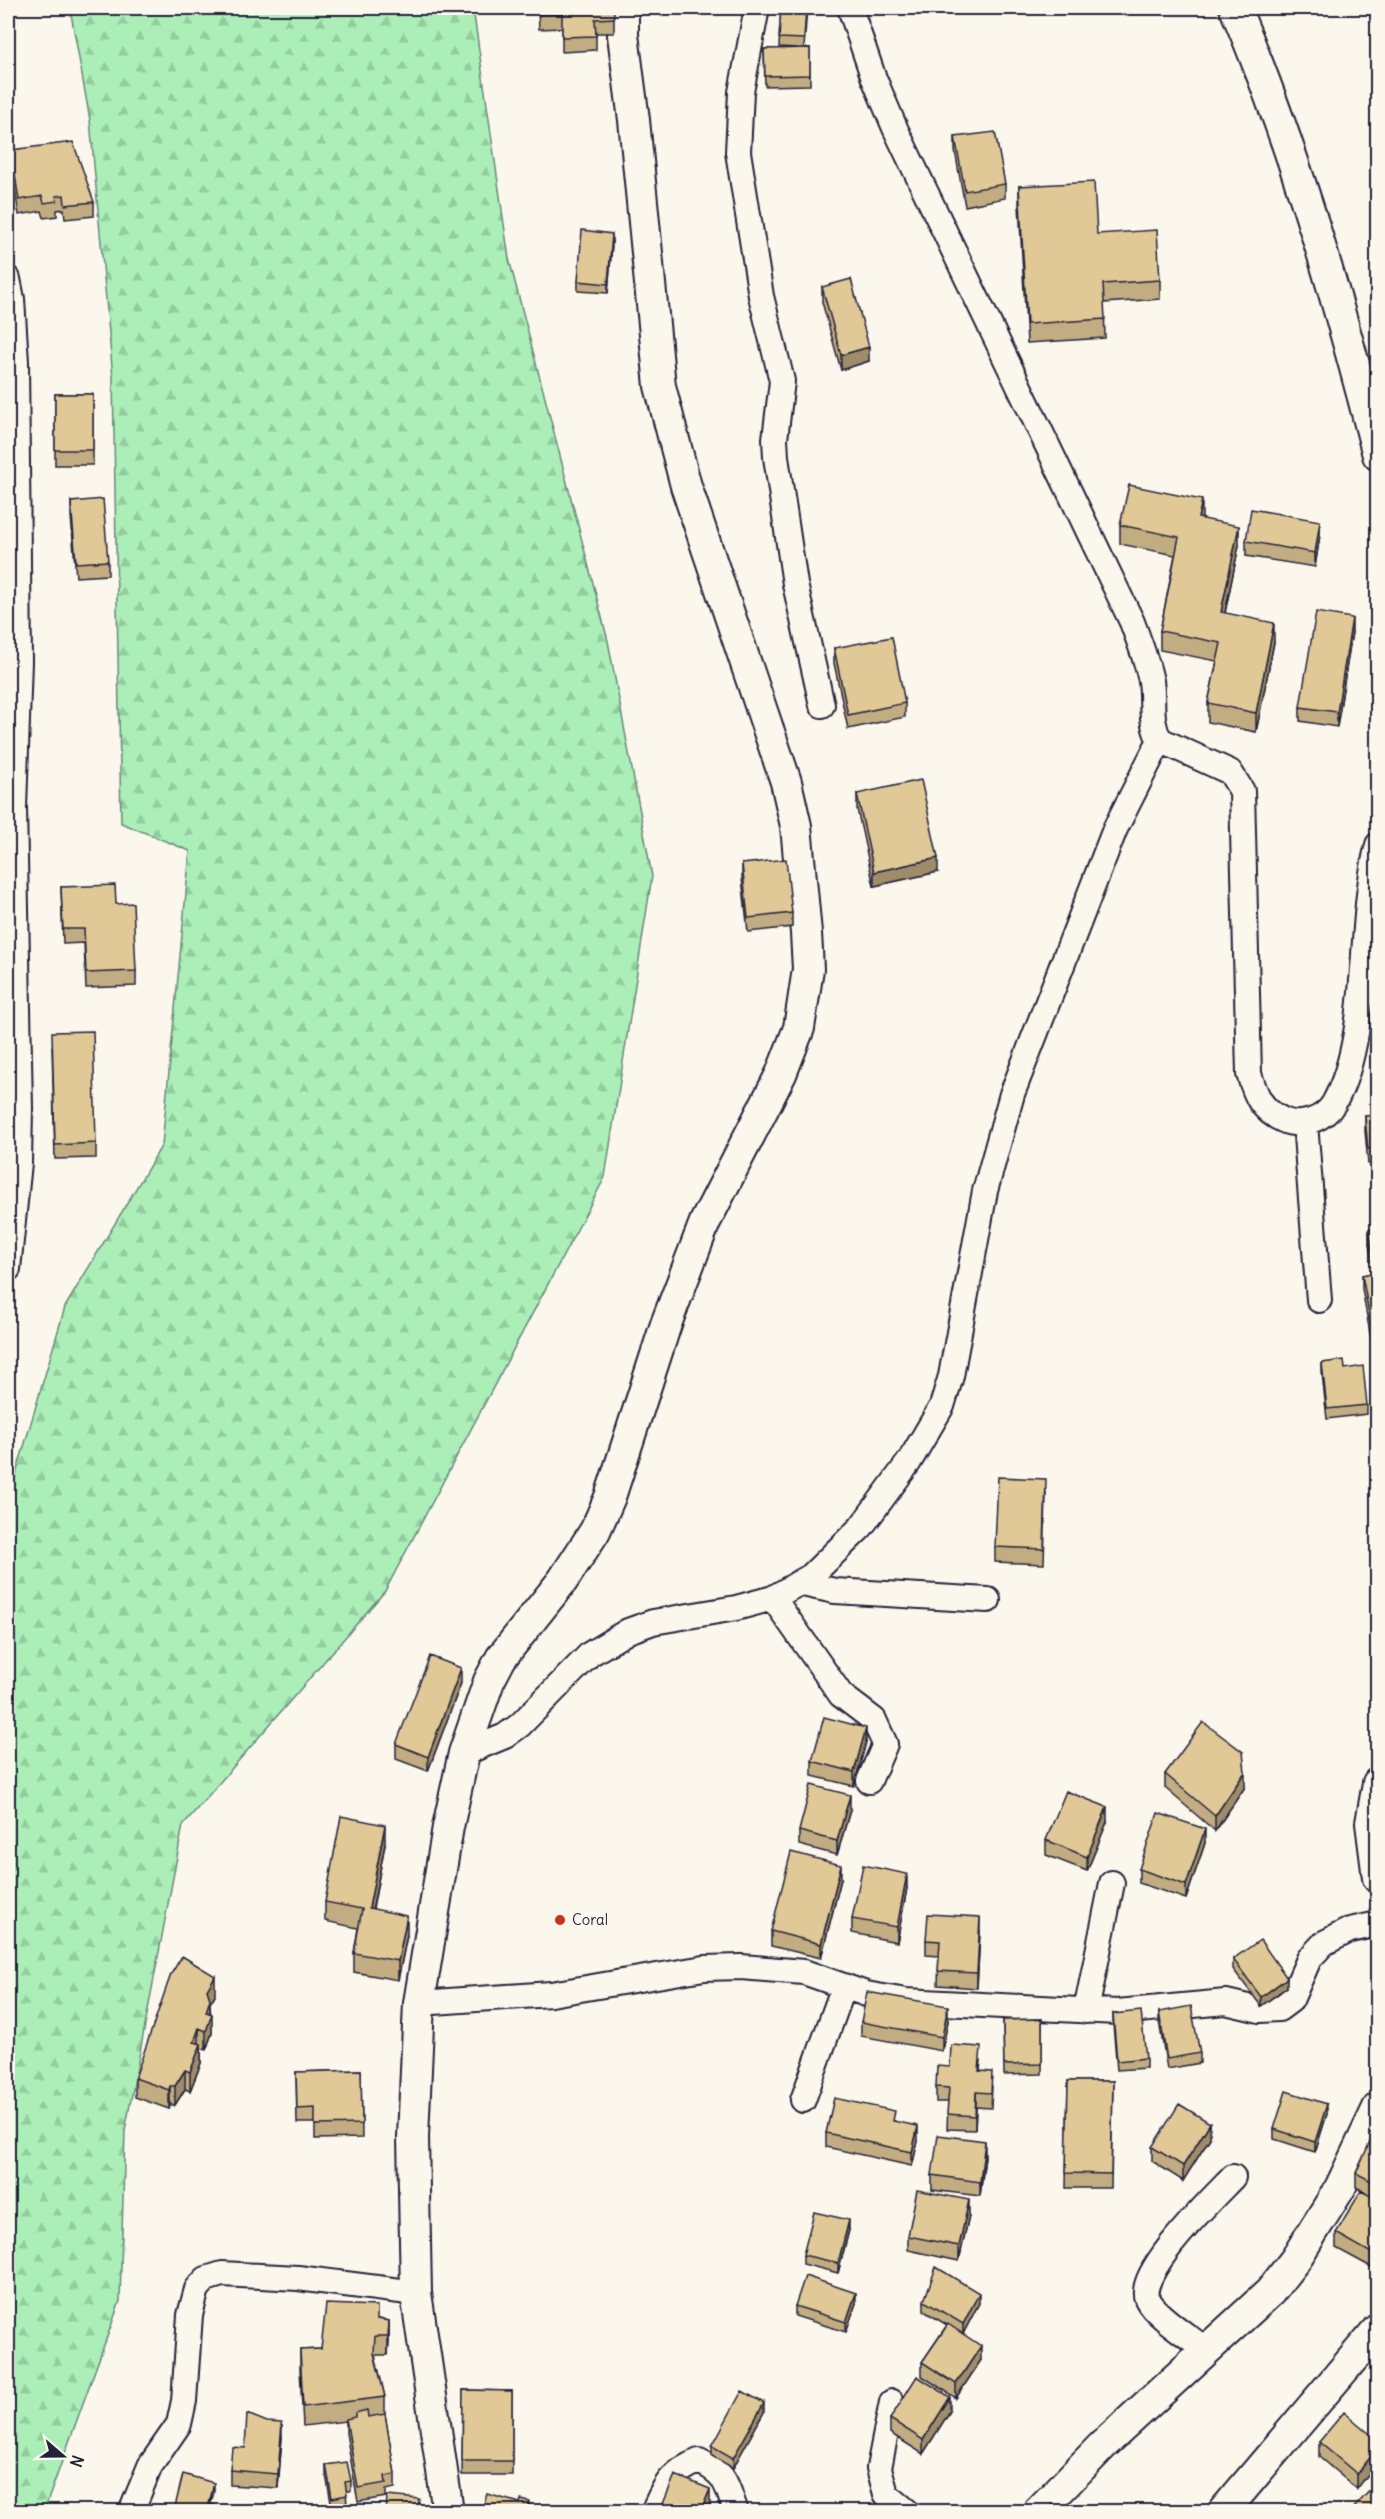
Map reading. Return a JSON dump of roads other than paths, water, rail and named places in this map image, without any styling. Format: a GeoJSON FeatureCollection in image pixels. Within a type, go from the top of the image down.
{"type":"FeatureCollection","features":[{"type":"Feature","properties":{"kind":"main road"},"geometry":{"type":"LineString","coordinates":[[448,2511],[416,2293],[413,2137],[419,2002],[447,1827],[464,1753],[489,1681],[501,1658],[583,1553],[599,1523],[610,1497],[666,1324],[705,1222],[771,1094],[799,1028],[808,969],[801,864],[796,826],[786,782],[686,486],[660,386],[636,132],[623,35],[623,8]]}},
{"type":"Feature","properties":{"kind":"main road"},"geometry":{"type":"LineString","coordinates":[[1235,8],[1265,86],[1311,221],[1377,455]]}},
{"type":"Feature","properties":{"kind":"main road"},"geometry":{"type":"LineString","coordinates":[[1377,1783],[1371,1823],[1377,1878]]}},
{"type":"Feature","properties":{"kind":"main road"},"geometry":{"type":"LineString","coordinates":[[1038,2511],[1103,2445],[1270,2292],[1295,2260],[1340,2188],[1377,2108]]}},
{"type":"Feature","properties":{"kind":"main road"},"geometry":{"type":"LineString","coordinates":[[1223,2511],[1377,2329]]}},
{"type":"Feature","properties":{"kind":"street"},"geometry":{"type":"LineString","coordinates":[[754,8],[741,92],[738,137],[740,173],[761,296],[782,381],[774,447],[793,573],[822,705]]}},
{"type":"Feature","properties":{"kind":"street"},"geometry":{"type":"LineString","coordinates":[[850,8],[873,76],[895,128],[1132,622],[1150,680],[1153,702],[1152,722],[1160,740],[1230,772],[1242,791],[1249,1074],[1257,1100],[1270,1114],[1294,1125],[1312,1121],[1333,1105],[1346,1077],[1355,1032],[1377,845]]}},
{"type":"Feature","properties":{"kind":"street"},"geometry":{"type":"LineString","coordinates":[[8,279],[12,299],[16,362],[19,661],[11,809],[19,1163],[8,1269]]}},
{"type":"Feature","properties":{"kind":"street"},"geometry":{"type":"LineString","coordinates":[[464,1753],[512,1730],[590,1654],[628,1631],[653,1622],[736,1608],[773,1598],[798,1583],[838,1552],[861,1527],[909,1462],[942,1406],[951,1376],[985,1191],[1012,1094],[1115,829],[1160,740]]}},
{"type":"Feature","properties":{"kind":"street"},"geometry":{"type":"LineString","coordinates":[[1305,1123],[1319,1300]]}},
{"type":"Feature","properties":{"kind":"street"},"geometry":{"type":"LineString","coordinates":[[798,1583],[835,1591],[988,1600]]}},
{"type":"Feature","properties":{"kind":"street"},"geometry":{"type":"LineString","coordinates":[[773,1598],[841,1695],[873,1720],[885,1744],[869,1781]]}},
{"type":"Feature","properties":{"kind":"street"},"geometry":{"type":"LineString","coordinates":[[1086,2011],[1112,1883]]}},
{"type":"Feature","properties":{"kind":"street"},"geometry":{"type":"LineString","coordinates":[[419,2002],[551,1994],[704,1968],[741,1967],[804,1972],[866,1994],[906,2001],[1117,2012],[1226,2002],[1260,2010],[1279,2009],[1292,2000],[1309,1959],[1324,1943],[1350,1930],[1377,1924]]}},
{"type":"Feature","properties":{"kind":"street"},"geometry":{"type":"LineString","coordinates":[[803,2100],[844,1986]]}},
{"type":"Feature","properties":{"kind":"street"},"geometry":{"type":"LineString","coordinates":[[1206,2350],[1153,2308],[1146,2297],[1147,2280],[1160,2259],[1233,2177]]}},
{"type":"Feature","properties":{"kind":"street"},"geometry":{"type":"LineString","coordinates":[[131,2511],[150,2466],[179,2424],[184,2401],[190,2315],[197,2289],[206,2278],[222,2274],[298,2278],[416,2293]]}},
{"type":"Feature","properties":{"kind":"street"},"geometry":{"type":"LineString","coordinates":[[892,2402],[879,2468],[886,2494],[908,2511]]}},
{"type":"Feature","properties":{"kind":"street"},"geometry":{"type":"LineString","coordinates":[[653,2511],[668,2482],[680,2469],[699,2461],[717,2470],[727,2485],[736,2511]]}},
{"type":"Feature","properties":{"kind":"place","name":"Coral"},"geometry":{"type":"Point","coordinates":[560,1920]}}]}
